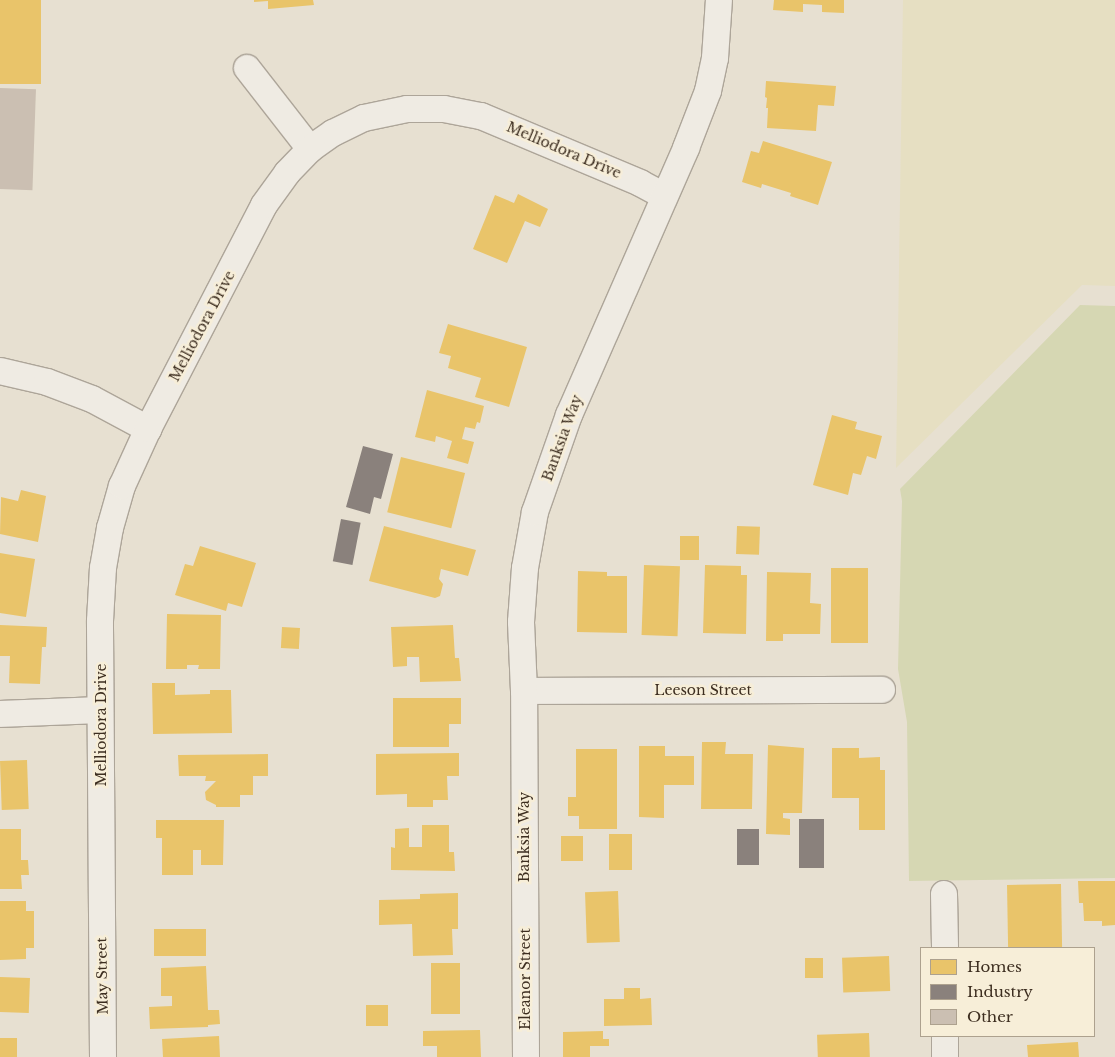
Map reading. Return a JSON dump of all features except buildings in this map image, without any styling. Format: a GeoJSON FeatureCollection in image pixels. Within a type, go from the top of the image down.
{"type":"FeatureCollection","features":[{"type":"Feature","properties":{"kind":"street","name":"Banksia Way"},"geometry":{"type":"LineString","coordinates":[[524,900],[524,691],[521,622],[524,568],[535,512],[569,415],[686,148],[708,92],[715,58],[719,0]]}},
{"type":"Feature","properties":{"kind":"street"},"geometry":{"type":"LineString","coordinates":[[248,68],[310,149]]}},
{"type":"Feature","properties":{"kind":"street","name":"Melliodora Drive"},"geometry":{"type":"LineString","coordinates":[[101,895],[100,710],[103,568],[110,528],[122,486],[148,429],[264,205],[287,173],[310,149],[364,118],[407,109],[444,109],[481,116],[520,131],[640,183],[664,196]]}},
{"type":"Feature","properties":{"kind":"street"},"geometry":{"type":"LineString","coordinates":[[0,371],[56,385],[92,399],[148,429]]}},
{"type":"Feature","properties":{"kind":"street","name":"Leeson Street"},"geometry":{"type":"LineString","coordinates":[[524,691],[882,690]]}},
{"type":"Feature","properties":{"kind":"street"},"geometry":{"type":"LineString","coordinates":[[0,714],[100,710]]}},
{"type":"Feature","properties":{"kind":"street"},"geometry":{"type":"LineString","coordinates":[[944,894],[945,947]]}},
{"type":"Feature","properties":{"kind":"street","name":"May Street"},"geometry":{"type":"LineString","coordinates":[[101,895],[103,1057]]}},
{"type":"Feature","properties":{"kind":"street","name":"Eleanor Street"},"geometry":{"type":"LineString","coordinates":[[524,900],[526,1057]]}},
{"type":"Feature","properties":{"kind":"street"},"geometry":{"type":"LineString","coordinates":[[945,1037],[945,1057]]}},
{"type":"Feature","properties":{"kind":"shaded area"},"geometry":{"type":"Polygon","coordinates":[[[903,0],[1115,0],[1115,286],[1082,285],[896,468],[903,0]]]}},
{"type":"Feature","properties":{"kind":"green space"},"geometry":{"type":"Polygon","coordinates":[[[1080,305],[1115,306],[1115,878],[909,881],[907,722],[898,669],[902,501],[900,489],[1080,305]]]}}]}
